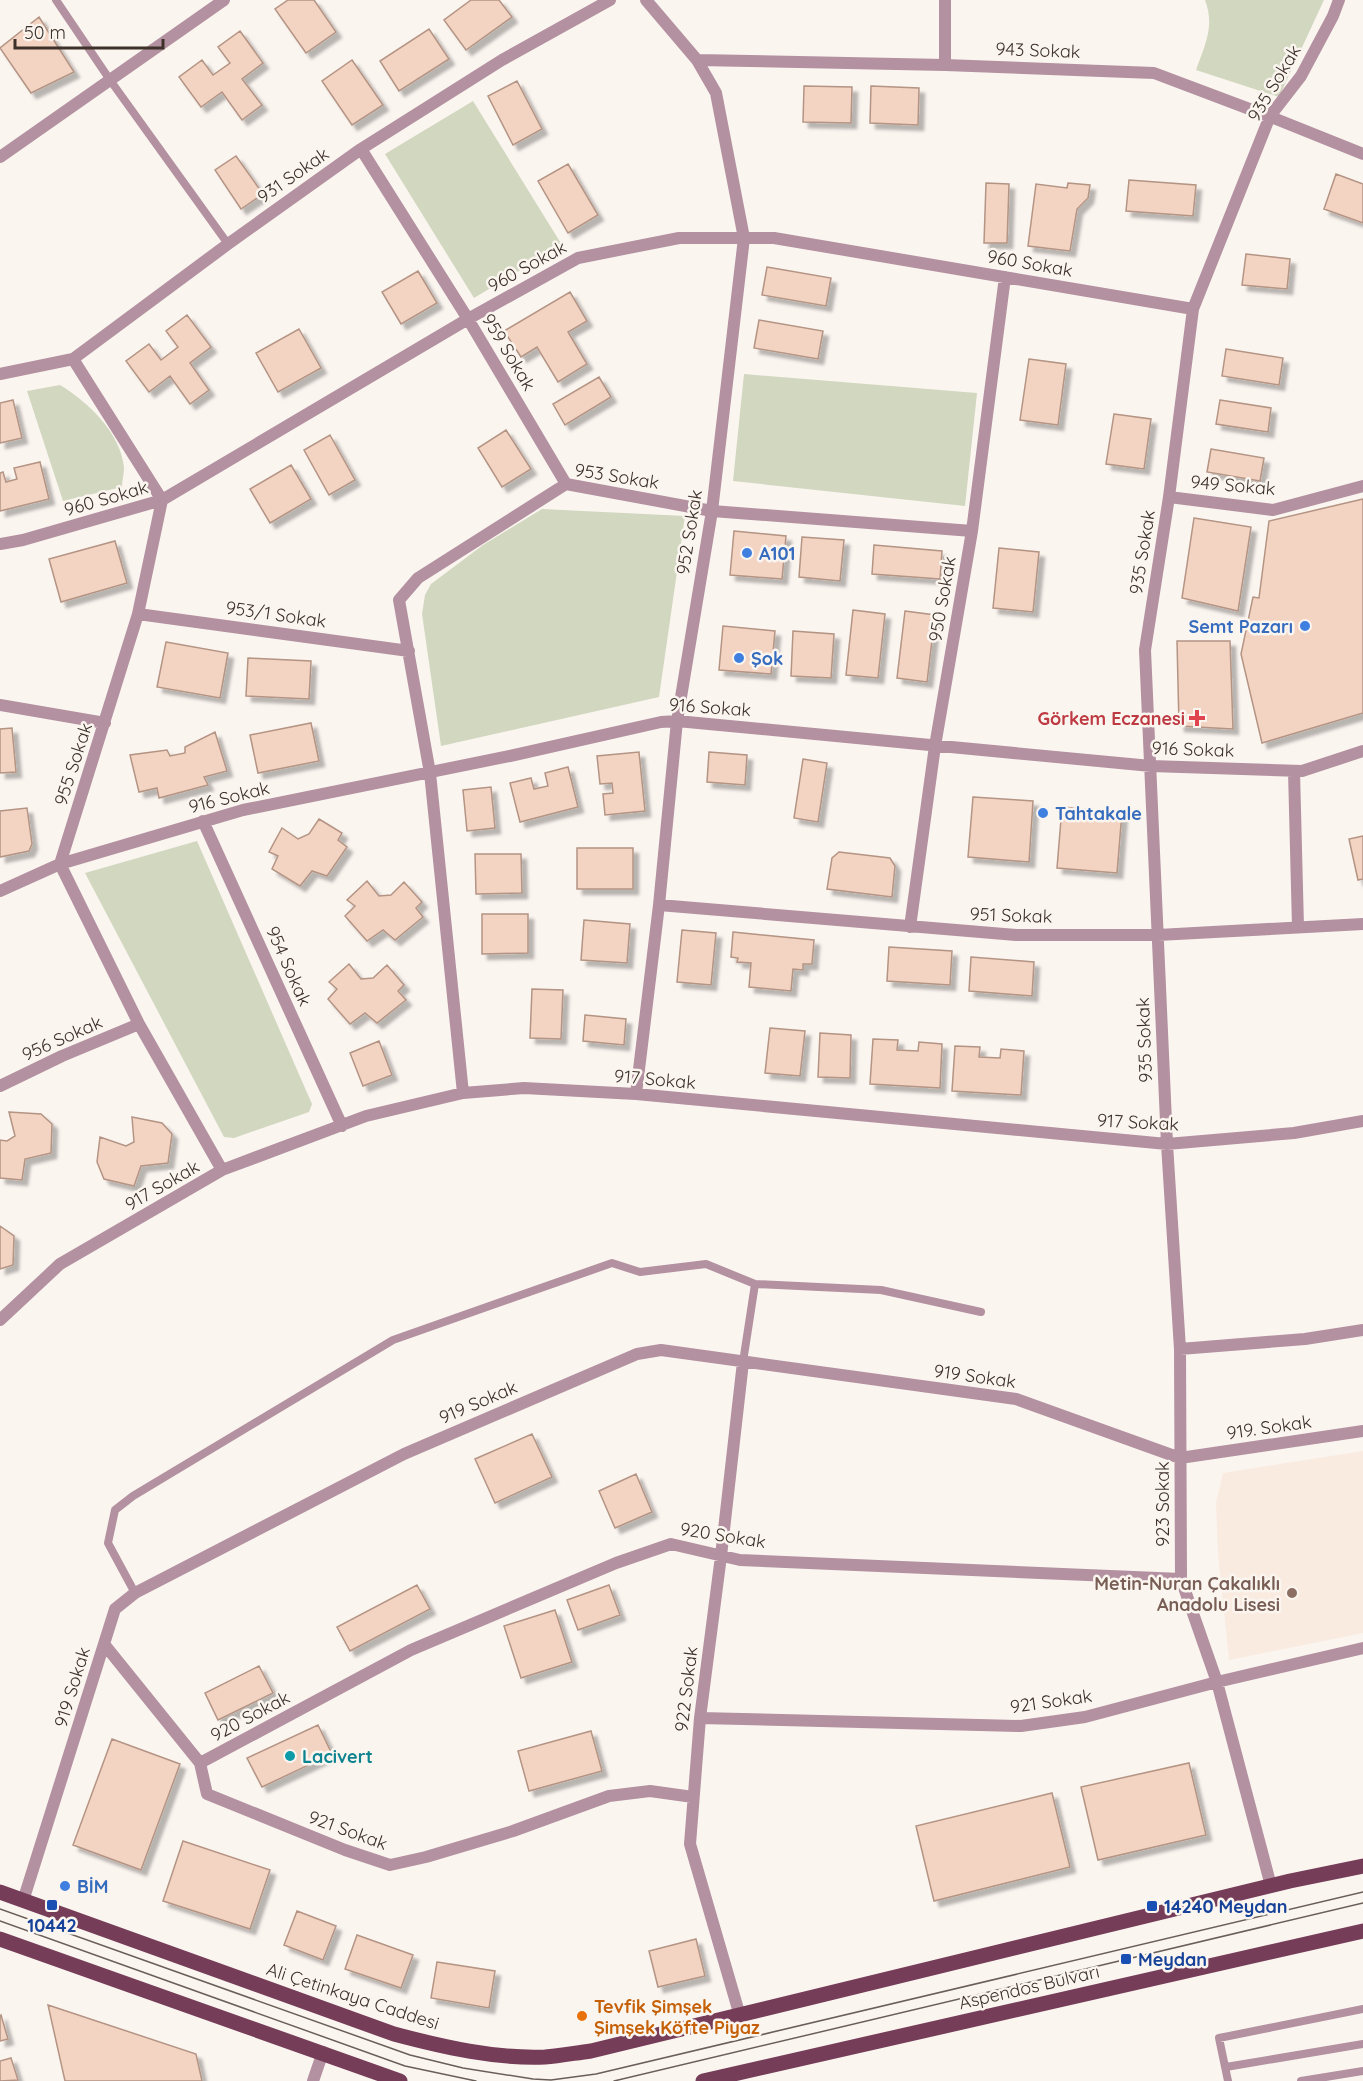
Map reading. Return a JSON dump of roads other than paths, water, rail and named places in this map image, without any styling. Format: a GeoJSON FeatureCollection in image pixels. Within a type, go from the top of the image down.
{"type":"FeatureCollection","features":[{"type":"Feature","properties":{"kind":"main road"},"geometry":{"type":"LineString","coordinates":[[740,2016],[1271,1886],[1363,1866]]}},
{"type":"Feature","properties":{"kind":"main road","name":"Ali Çetinkaya Caddesi"},"geometry":{"type":"LineString","coordinates":[[0,1892],[394,2034],[426,2043],[483,2053],[544,2057],[591,2051],[740,2016]]}},
{"type":"Feature","properties":{"kind":"main road","name":"Aspendos Bulvarı"},"geometry":{"type":"LineString","coordinates":[[703,2081],[1363,1931]]}},
{"type":"Feature","properties":{"kind":"main road"},"geometry":{"type":"LineString","coordinates":[[0,1939],[400,2081]]}},
{"type":"Feature","properties":{"kind":"street"},"geometry":{"type":"LineString","coordinates":[[0,157],[224,0]]}},
{"type":"Feature","properties":{"kind":"street","name":"931 Sokak"},"geometry":{"type":"LineString","coordinates":[[0,374],[73,359],[361,149],[502,60],[610,0]]}},
{"type":"Feature","properties":{"kind":"street","name":"952 Sokak"},"geometry":{"type":"LineString","coordinates":[[636,1094],[677,720],[712,511],[744,238],[716,93],[697,60],[646,0]]}},
{"type":"Feature","properties":{"kind":"street"},"geometry":{"type":"LineString","coordinates":[[945,0],[945,65]]}},
{"type":"Feature","properties":{"kind":"street","name":"935 Sokak"},"geometry":{"type":"LineString","coordinates":[[1167,1144],[1145,650],[1169,497],[1194,309],[1270,116],[1301,76],[1339,0]]}},
{"type":"Feature","properties":{"kind":"street","name":"943 Sokak"},"geometry":{"type":"LineString","coordinates":[[697,60],[945,65],[1154,73],[1270,116],[1363,154]]}},
{"type":"Feature","properties":{"kind":"street","name":"959 Sokak"},"geometry":{"type":"LineString","coordinates":[[361,149],[468,319],[566,484]]}},
{"type":"Feature","properties":{"kind":"street","name":"960 Sokak"},"geometry":{"type":"LineString","coordinates":[[0,544],[23,540],[162,500],[468,319],[578,258],[679,238],[774,238],[1194,309]]}},
{"type":"Feature","properties":{"kind":"street","name":"950 Sokak"},"geometry":{"type":"LineString","coordinates":[[910,927],[935,746],[972,531],[1005,277]]}},
{"type":"Feature","properties":{"kind":"street"},"geometry":{"type":"LineString","coordinates":[[73,359],[162,500]]}},
{"type":"Feature","properties":{"kind":"street","name":"953 Sokak"},"geometry":{"type":"LineString","coordinates":[[409,651],[399,600],[418,578],[566,484],[712,511],[972,531]]}},
{"type":"Feature","properties":{"kind":"street","name":"949 Sokak"},"geometry":{"type":"LineString","coordinates":[[1169,497],[1272,510],[1363,486]]}},
{"type":"Feature","properties":{"kind":"street","name":"955 Sokak"},"geometry":{"type":"LineString","coordinates":[[60,864],[138,614],[162,500]]}},
{"type":"Feature","properties":{"kind":"street","name":"953/1 Sokak"},"geometry":{"type":"LineString","coordinates":[[138,614],[409,651]]}},
{"type":"Feature","properties":{"kind":"street"},"geometry":{"type":"LineString","coordinates":[[409,651],[430,772],[463,1093]]}},
{"type":"Feature","properties":{"kind":"street"},"geometry":{"type":"LineString","coordinates":[[0,705],[105,723]]}},
{"type":"Feature","properties":{"kind":"street","name":"916 Sokak"},"geometry":{"type":"LineString","coordinates":[[0,891],[60,864],[203,820],[677,720],[1151,766],[1302,771],[1363,751]]}},
{"type":"Feature","properties":{"kind":"street"},"geometry":{"type":"LineString","coordinates":[[1294,771],[1298,927]]}},
{"type":"Feature","properties":{"kind":"street","name":"954 Sokak"},"geometry":{"type":"LineString","coordinates":[[203,820],[342,1126]]}},
{"type":"Feature","properties":{"kind":"street"},"geometry":{"type":"LineString","coordinates":[[60,864],[139,1024],[222,1170]]}},
{"type":"Feature","properties":{"kind":"street","name":"951 Sokak"},"geometry":{"type":"LineString","coordinates":[[658,905],[1016,935],[1158,935],[1363,924]]}},
{"type":"Feature","properties":{"kind":"street","name":"956 Sokak"},"geometry":{"type":"LineString","coordinates":[[0,1086],[62,1056],[139,1024]]}},
{"type":"Feature","properties":{"kind":"street","name":"917 Sokak"},"geometry":{"type":"LineString","coordinates":[[0,1320],[60,1264],[222,1170],[366,1116],[463,1093],[524,1088],[636,1094],[1167,1144],[1294,1133],[1363,1121]]}},
{"type":"Feature","properties":{"kind":"street","name":"923 Sokak"},"geometry":{"type":"LineString","coordinates":[[1167,1144],[1180,1349],[1181,1579],[1217,1682],[1271,1886]]}},
{"type":"Feature","properties":{"kind":"street"},"geometry":{"type":"LineString","coordinates":[[1180,1349],[1305,1339],[1363,1330]]}},
{"type":"Feature","properties":{"kind":"street","name":"919 Sokak"},"geometry":{"type":"LineString","coordinates":[[23,1900],[115,1609],[135,1593],[404,1454],[637,1354],[661,1350],[1016,1399],[1180,1458]]}},
{"type":"Feature","properties":{"kind":"street","name":"922 Sokak"},"geometry":{"type":"LineString","coordinates":[[740,2016],[690,1844],[700,1718],[743,1362]]}},
{"type":"Feature","properties":{"kind":"street","name":"919. Sokak"},"geometry":{"type":"LineString","coordinates":[[1180,1458],[1363,1431]]}},
{"type":"Feature","properties":{"kind":"street","name":"920 Sokak"},"geometry":{"type":"LineString","coordinates":[[200,1763],[411,1650],[616,1563],[671,1544],[740,1560],[1181,1579]]}},
{"type":"Feature","properties":{"kind":"street","name":"921 Sokak"},"geometry":{"type":"LineString","coordinates":[[104,1644],[200,1763],[207,1794],[345,1850],[390,1865],[513,1832],[609,1796],[650,1791],[693,1797]]}},
{"type":"Feature","properties":{"kind":"street","name":"921 Sokak"},"geometry":{"type":"LineString","coordinates":[[700,1718],[1021,1726],[1085,1717],[1217,1682],[1363,1648]]}},
{"type":"Feature","properties":{"kind":"street"},"geometry":{"type":"LineString","coordinates":[[313,2081],[322,2052]]}},
{"type":"Feature","properties":{"kind":"lane"},"geometry":{"type":"LineString","coordinates":[[56,0],[110,80],[228,244]]}},
{"type":"Feature","properties":{"kind":"lane"},"geometry":{"type":"LineString","coordinates":[[135,1593],[108,1542],[115,1510],[133,1496],[393,1340],[612,1263],[640,1272],[706,1264],[755,1284],[880,1290],[981,1312]]}},
{"type":"Feature","properties":{"kind":"lane"},"geometry":{"type":"LineString","coordinates":[[743,1362],[755,1284]]}},
{"type":"Feature","properties":{"kind":"lane"},"geometry":{"type":"LineString","coordinates":[[1228,2081],[1219,2038],[1363,2009]]}},
{"type":"Feature","properties":{"kind":"lane"},"geometry":{"type":"LineString","coordinates":[[1226,2067],[1363,2044]]}},
{"type":"Feature","properties":{"kind":"lane"},"geometry":{"type":"LineString","coordinates":[[1301,2081],[1363,2071]]}},
{"type":"Feature","properties":{"kind":"tram line"},"geometry":{"type":"LineString","coordinates":[[0,1909],[410,2055],[463,2068],[551,2080],[596,2074],[1363,1892]]}},
{"type":"Feature","properties":{"kind":"tram line"},"geometry":{"type":"LineString","coordinates":[[614,2081],[1363,1903]]}},
{"type":"Feature","properties":{"kind":"tram line"},"geometry":{"type":"LineString","coordinates":[[0,1921],[405,2066],[476,2081]]}},
{"type":"Feature","properties":{"kind":"place","name":"A101"},"geometry":{"type":"Point","coordinates":[747,553]}},
{"type":"Feature","properties":{"kind":"place","name":"Semt Pazarı"},"geometry":{"type":"Point","coordinates":[1305,626]}},
{"type":"Feature","properties":{"kind":"place","name":"Şok"},"geometry":{"type":"Point","coordinates":[739,658]}},
{"type":"Feature","properties":{"kind":"place","name":"Görkem Eczanesi"},"geometry":{"type":"Point","coordinates":[1197,718]}},
{"type":"Feature","properties":{"kind":"place","name":"Tahtakale"},"geometry":{"type":"Point","coordinates":[1043,813]}},
{"type":"Feature","properties":{"kind":"place","name":"Metin-Nuran Çakalıklı Anadolu Lisesi"},"geometry":{"type":"Point","coordinates":[1292,1593]}},
{"type":"Feature","properties":{"kind":"place","name":"Lacivert"},"geometry":{"type":"Point","coordinates":[290,1756]}},
{"type":"Feature","properties":{"kind":"place","name":"BİM"},"geometry":{"type":"Point","coordinates":[65,1886]}},
{"type":"Feature","properties":{"kind":"place","name":"10442"},"geometry":{"type":"Point","coordinates":[52,1905]}},
{"type":"Feature","properties":{"kind":"place","name":"14240 Meydan"},"geometry":{"type":"Point","coordinates":[1152,1906]}},
{"type":"Feature","properties":{"kind":"place","name":"Meydan"},"geometry":{"type":"Point","coordinates":[1126,1959]}},
{"type":"Feature","properties":{"kind":"place","name":"Tevfik Şimşek Şimşek Köfte Piyaz"},"geometry":{"type":"Point","coordinates":[582,2016]}}]}
